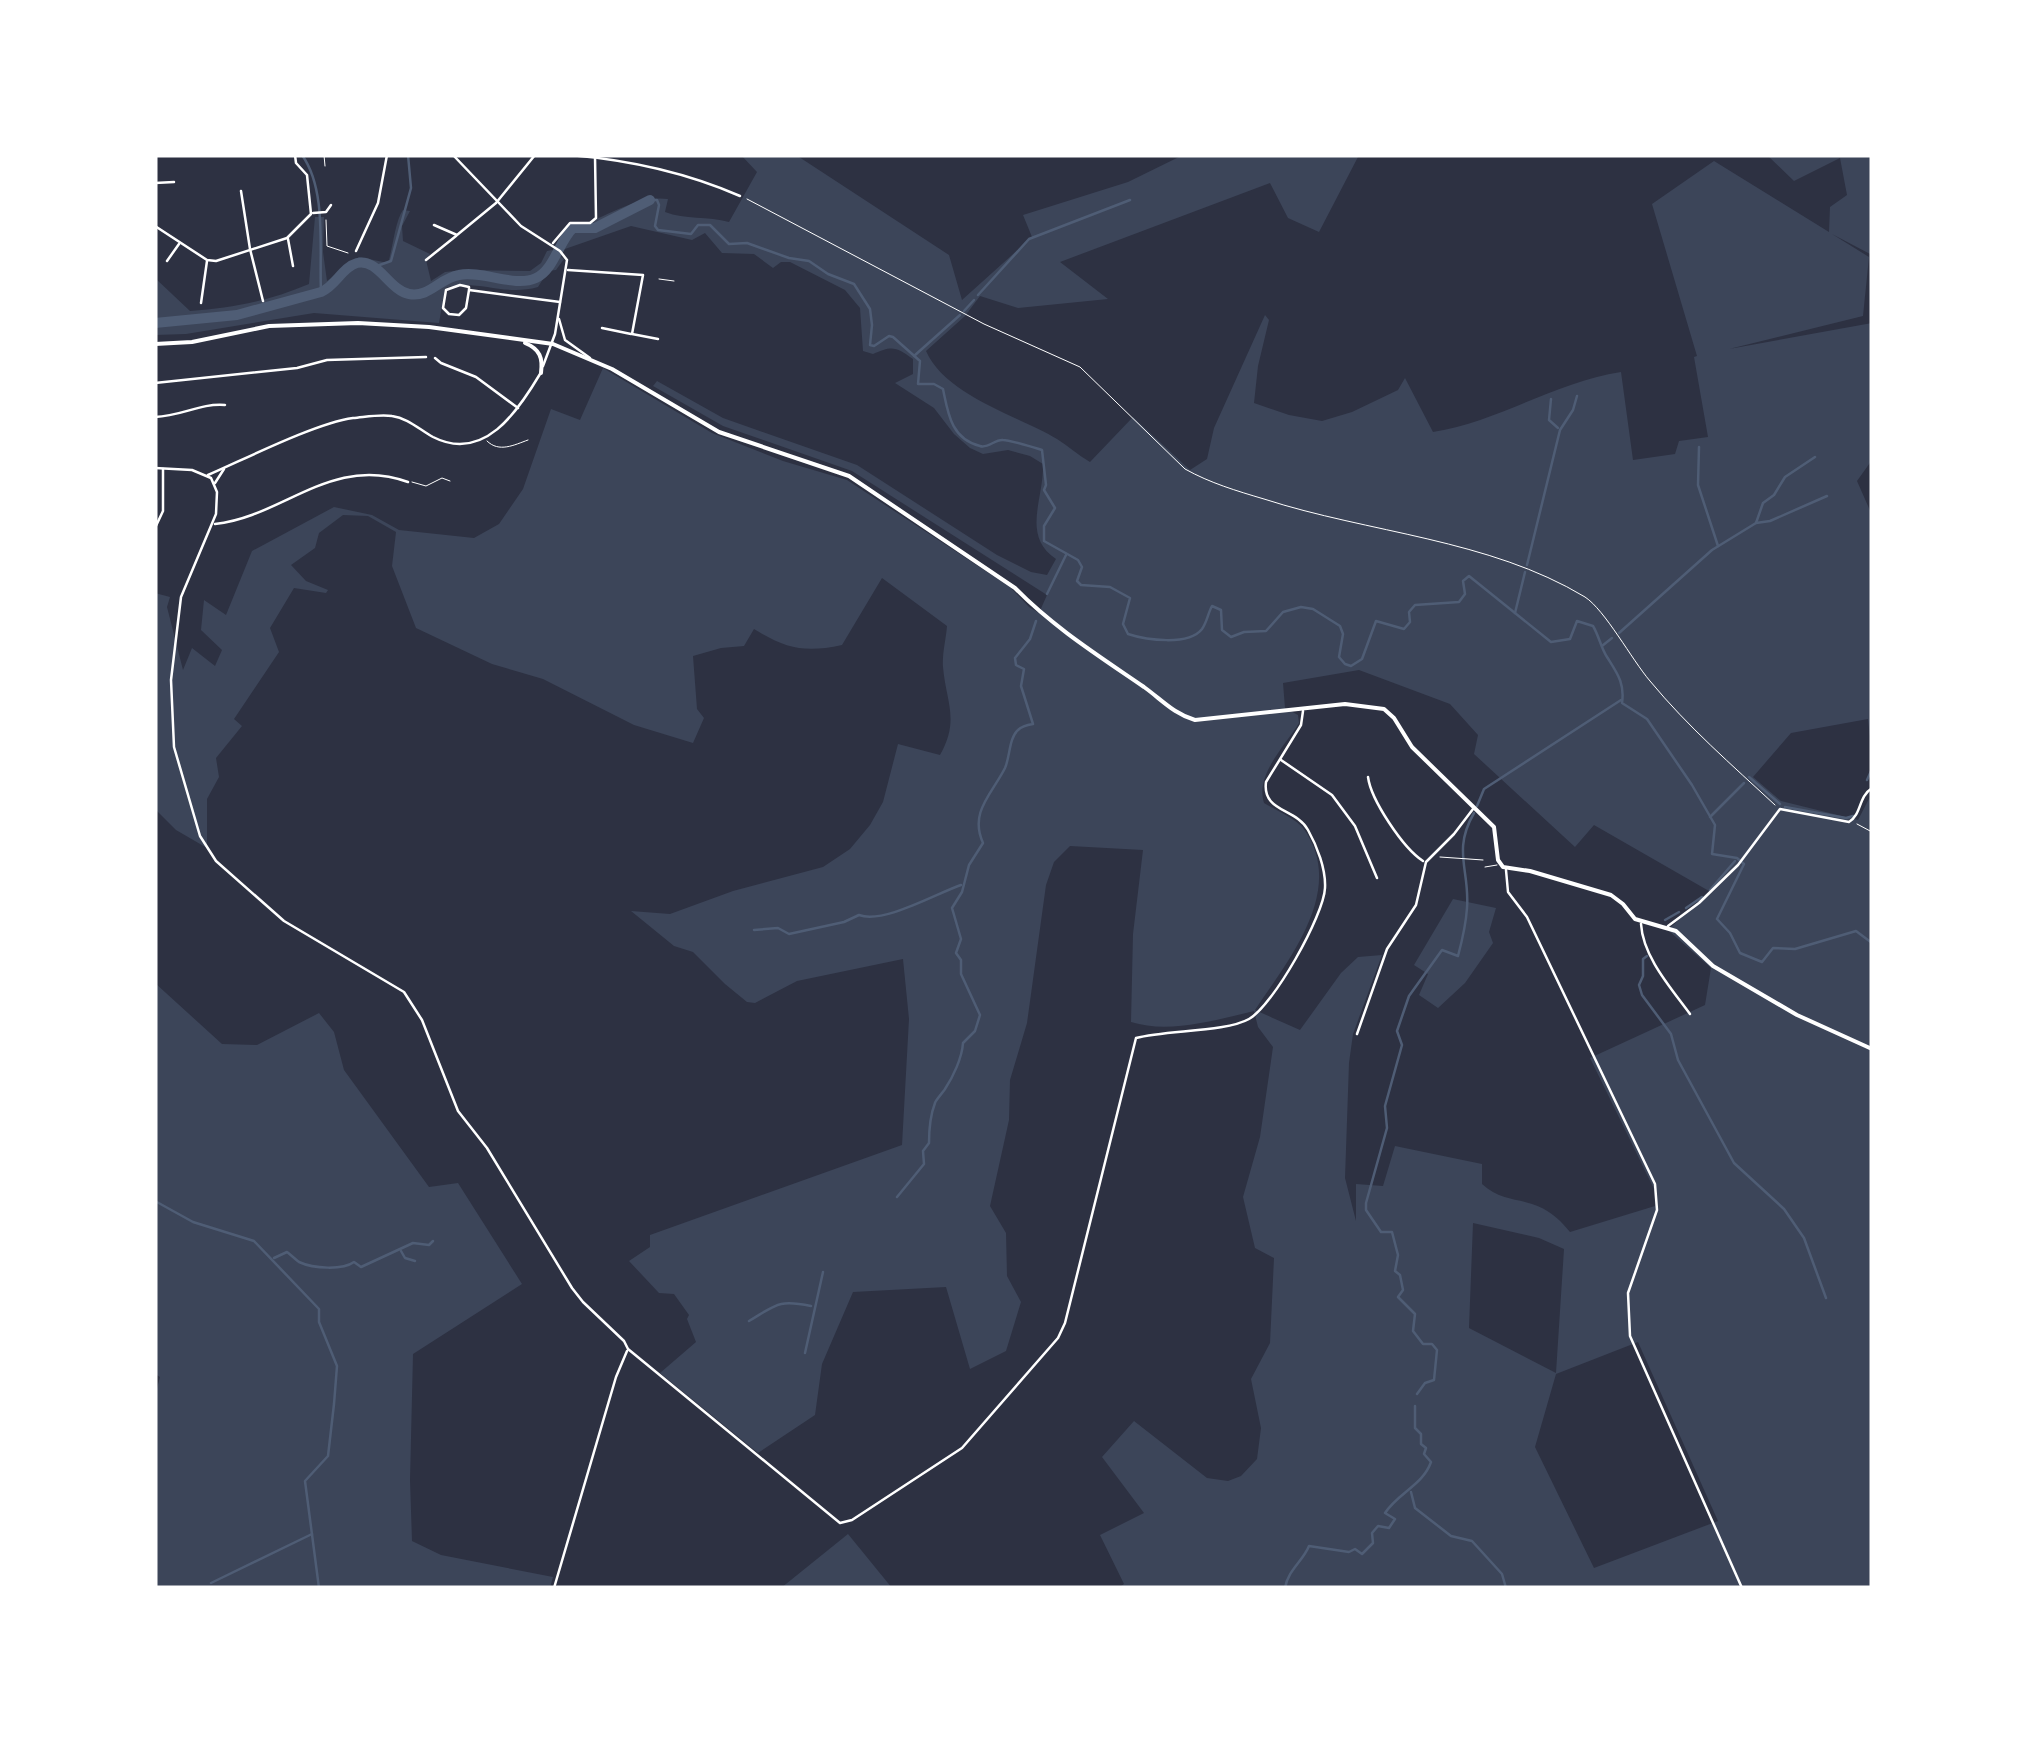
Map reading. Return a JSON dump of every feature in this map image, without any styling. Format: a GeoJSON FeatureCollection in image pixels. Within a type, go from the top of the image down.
{"type":"FeatureCollection","features":[{"type":"Feature","properties":{"kind":"main road"},"geometry":{"type":"LineString","coordinates":[[155,344],[192,342],[291,324],[428,326],[553,344],[592,359],[720,432],[848,476],[1015,588],[1100,660],[1146,688],[1178,715],[1196,720],[1345,704],[1384,709],[1412,747],[1494,826],[1503,867],[1610,895],[1642,923],[1667,927],[1713,966],[1797,1015],[1872,1049]]}},
{"type":"Feature","properties":{"kind":"main road"},"geometry":{"type":"LineString","coordinates":[[516,339],[539,352],[540,372]]}},
{"type":"Feature","properties":{"kind":"street"},"geometry":{"type":"LineString","coordinates":[[295,155],[296,163],[307,175],[313,213]]}},
{"type":"Feature","properties":{"kind":"street"},"geometry":{"type":"LineString","coordinates":[[356,251],[378,202],[388,155]]}},
{"type":"Feature","properties":{"kind":"street"},"geometry":{"type":"LineString","coordinates":[[207,476],[348,419],[392,416],[437,440],[464,444],[498,430],[519,408],[553,344],[567,260],[496,203],[454,155]]}},
{"type":"Feature","properties":{"kind":"street"},"geometry":{"type":"LineString","coordinates":[[426,260],[496,203],[535,155]]}},
{"type":"Feature","properties":{"kind":"street"},"geometry":{"type":"LineString","coordinates":[[570,155],[595,156],[684,174],[740,196]]}},
{"type":"Feature","properties":{"kind":"street"},"geometry":{"type":"LineString","coordinates":[[552,246],[570,223],[590,223],[596,218],[595,156]]}},
{"type":"Feature","properties":{"kind":"street"},"geometry":{"type":"LineString","coordinates":[[155,183],[174,182]]}},
{"type":"Feature","properties":{"kind":"street"},"geometry":{"type":"LineString","coordinates":[[241,190],[263,301]]}},
{"type":"Feature","properties":{"kind":"street"},"geometry":{"type":"LineString","coordinates":[[155,226],[207,260],[216,261],[287,238],[313,213],[325,212],[331,205]]}},
{"type":"Feature","properties":{"kind":"street"},"geometry":{"type":"LineString","coordinates":[[434,225],[457,235]]}},
{"type":"Feature","properties":{"kind":"street"},"geometry":{"type":"LineString","coordinates":[[287,238],[293,266]]}},
{"type":"Feature","properties":{"kind":"street"},"geometry":{"type":"LineString","coordinates":[[167,261],[180,243]]}},
{"type":"Feature","properties":{"kind":"street"},"geometry":{"type":"LineString","coordinates":[[201,303],[207,260]]}},
{"type":"Feature","properties":{"kind":"street"},"geometry":{"type":"LineString","coordinates":[[566,270],[643,275],[632,334]]}},
{"type":"Feature","properties":{"kind":"street"},"geometry":{"type":"LineString","coordinates":[[470,290],[466,308],[459,315],[449,314],[443,308],[446,290],[460,285],[470,290],[561,302]]}},
{"type":"Feature","properties":{"kind":"street"},"geometry":{"type":"LineString","coordinates":[[558,318],[565,340],[592,359]]}},
{"type":"Feature","properties":{"kind":"street"},"geometry":{"type":"LineString","coordinates":[[602,328],[658,339]]}},
{"type":"Feature","properties":{"kind":"street"},"geometry":{"type":"LineString","coordinates":[[155,383],[297,368],[326,360],[426,357]]}},
{"type":"Feature","properties":{"kind":"street"},"geometry":{"type":"LineString","coordinates":[[435,358],[476,377],[519,408]]}},
{"type":"Feature","properties":{"kind":"street"},"geometry":{"type":"LineString","coordinates":[[155,417],[179,416],[207,404],[225,404]]}},
{"type":"Feature","properties":{"kind":"street"},"geometry":{"type":"LineString","coordinates":[[155,528],[163,512],[163,467]]}},
{"type":"Feature","properties":{"kind":"street"},"geometry":{"type":"LineString","coordinates":[[155,468],[192,470],[207,476],[214,484],[218,507],[181,597],[170,680],[174,747],[200,836],[216,861],[284,921],[404,992],[422,1020],[458,1111],[488,1148],[572,1288],[628,1349],[840,1523],[852,1520],[962,1448],[1058,1338],[1065,1323],[1136,1038],[1248,1020],[1276,994],[1317,913],[1326,884],[1317,849],[1305,824],[1266,797],[1266,782],[1302,725],[1303,710]]}},
{"type":"Feature","properties":{"kind":"street"},"geometry":{"type":"LineString","coordinates":[[214,484],[225,468]]}},
{"type":"Feature","properties":{"kind":"street"},"geometry":{"type":"LineString","coordinates":[[212,524],[240,521],[283,499],[339,478],[382,475],[408,482]]}},
{"type":"Feature","properties":{"kind":"street"},"geometry":{"type":"LineString","coordinates":[[216,514],[230,522]]}},
{"type":"Feature","properties":{"kind":"street"},"geometry":{"type":"LineString","coordinates":[[1279,759],[1332,795],[1356,826],[1377,878]]}},
{"type":"Feature","properties":{"kind":"street"},"geometry":{"type":"LineString","coordinates":[[1368,776],[1370,790],[1386,816],[1412,853],[1426,862]]}},
{"type":"Feature","properties":{"kind":"street"},"geometry":{"type":"LineString","coordinates":[[1667,927],[1738,865],[1780,809],[1844,822],[1853,820],[1872,788]]}},
{"type":"Feature","properties":{"kind":"street"},"geometry":{"type":"LineString","coordinates":[[1357,1034],[1387,949],[1416,905],[1426,862],[1474,808]]}},
{"type":"Feature","properties":{"kind":"street"},"geometry":{"type":"LineString","coordinates":[[1503,867],[1508,892],[1527,916],[1655,1184],[1657,1210],[1628,1292],[1630,1336],[1742,1588]]}},
{"type":"Feature","properties":{"kind":"street"},"geometry":{"type":"LineString","coordinates":[[1642,923],[1642,934],[1658,970],[1690,1014]]}},
{"type":"Feature","properties":{"kind":"street"},"geometry":{"type":"LineString","coordinates":[[554,1588],[616,1377],[628,1349]]}},
{"type":"Feature","properties":{"kind":"lane"},"geometry":{"type":"LineString","coordinates":[[324,155],[325,166]]}},
{"type":"Feature","properties":{"kind":"lane"},"geometry":{"type":"LineString","coordinates":[[659,279],[674,281]]}},
{"type":"Feature","properties":{"kind":"lane"},"geometry":{"type":"LineString","coordinates":[[484,439],[496,448],[528,440]]}},
{"type":"Feature","properties":{"kind":"lane"},"geometry":{"type":"LineString","coordinates":[[408,482],[426,486],[442,478],[450,481]]}},
{"type":"Feature","properties":{"kind":"lane"},"geometry":{"type":"LineString","coordinates":[[1485,867],[1503,867]]}},
{"type":"Feature","properties":{"kind":"path"},"geometry":{"type":"LineString","coordinates":[[740,196],[984,324],[1080,367],[1186,470],[1202,479],[1283,506],[1460,548],[1528,570],[1589,599],[1652,684],[1730,766],[1780,809]]}},
{"type":"Feature","properties":{"kind":"path"},"geometry":{"type":"LineString","coordinates":[[325,212],[325,241],[351,254],[356,251]]}},
{"type":"Feature","properties":{"kind":"path"},"geometry":{"type":"LineString","coordinates":[[1853,820],[1872,832]]}},
{"type":"Feature","properties":{"kind":"path"},"geometry":{"type":"LineString","coordinates":[[1431,857],[1485,860],[1485,867]]}},
{"type":"Feature","properties":{"kind":"shaded area"},"geometry":{"type":"Polygon","coordinates":[[[741,155],[796,155],[949,255],[962,300],[1032,237],[1023,215],[1128,182],[1183,155],[1359,155],[1319,232],[1288,218],[1270,183],[1060,262],[1108,299],[1018,308],[980,296],[965,316],[926,351],[935,366],[966,392],[1057,439],[1090,462],[1133,417],[1190,470],[1207,459],[1214,428],[1265,315],[1269,320],[1254,403],[1289,415],[1322,421],[1352,412],[1398,390],[1405,378],[1433,432],[1481,420],[1573,384],[1621,372],[1633,460],[1675,454],[1679,441],[1708,437],[1694,357],[1697,356],[1652,204],[1714,161],[1829,232],[1830,207],[1847,195],[1840,158],[1794,181],[1767,155],[1872,155],[1872,255],[1832,234],[1869,257],[1863,316],[1729,349],[1872,323],[1872,460],[1857,481],[1872,515],[1872,755],[1868,719],[1791,733],[1753,777],[1781,801],[1858,820],[1872,793],[1872,1588],[1118,1588],[1124,1584],[1100,1535],[1144,1513],[1102,1457],[1134,1421],[1207,1478],[1228,1481],[1241,1476],[1257,1459],[1261,1428],[1251,1379],[1270,1343],[1274,1258],[1255,1248],[1243,1197],[1260,1137],[1273,1047],[1258,1027],[1254,1011],[1177,1026],[1131,1022],[1133,934],[1143,850],[1070,846],[1054,862],[1046,885],[1027,1023],[1010,1080],[1009,1120],[990,1206],[1006,1233],[1007,1276],[1021,1302],[1006,1351],[970,1369],[946,1287],[853,1292],[822,1364],[815,1415],[758,1453],[660,1373],[696,1342],[689,1315],[674,1294],[659,1293],[629,1261],[650,1247],[650,1235],[902,1145],[909,1019],[903,959],[797,981],[755,1003],[747,1002],[693,952],[674,946],[631,911],[670,914],[733,891],[823,867],[850,849],[870,825],[883,802],[898,744],[940,755],[951,721],[943,667],[947,626],[882,578],[842,645],[796,648],[754,629],[744,646],[693,656],[697,709],[704,718],[693,743],[634,725],[543,679],[492,664],[416,628],[392,566],[396,532],[368,516],[343,515],[319,533],[315,548],[291,565],[306,581],[328,590],[326,593],[294,588],[270,628],[279,652],[234,719],[242,726],[216,758],[219,777],[207,799],[207,848],[176,830],[155,809],[155,593],[170,597],[167,607],[183,670],[192,648],[215,666],[222,650],[201,630],[204,600],[226,615],[252,551],[334,507],[372,515],[399,530],[474,538],[499,524],[523,489],[551,409],[580,420],[603,368],[712,433],[783,461],[847,480],[1010,587],[1039,613],[1047,595],[852,471],[723,426],[653,386],[657,381],[723,418],[857,465],[997,555],[1031,572],[1047,575],[1056,559],[1045,550],[1037,528],[1043,464],[1008,450],[983,454],[970,448],[934,408],[895,383],[913,374],[913,359],[894,349],[873,354],[863,351],[860,308],[845,290],[790,262],[773,268],[754,254],[722,253],[705,233],[692,240],[631,226],[565,249],[557,245],[568,229],[643,200],[668,199],[665,212],[729,222],[757,172],[741,155]],[[1359,670],[1283,683],[1285,708],[1298,715],[1299,723],[1267,771],[1262,792],[1264,803],[1303,828],[1315,851],[1319,875],[1316,899],[1297,947],[1255,1010],[1300,1030],[1341,973],[1358,957],[1382,955],[1353,1034],[1349,1063],[1345,1178],[1356,1221],[1356,1184],[1383,1186],[1395,1146],[1482,1164],[1482,1184],[1492,1192],[1546,1210],[1570,1232],[1655,1206],[1654,1189],[1590,1058],[1705,1005],[1711,968],[1668,930],[1709,891],[1594,825],[1575,847],[1474,754],[1478,735],[1450,704],[1359,670]],[[1473,1223],[1469,1328],[1556,1373],[1564,1249],[1539,1238],[1473,1223]],[[1638,1342],[1556,1374],[1535,1447],[1594,1568],[1718,1521],[1638,1342]]]}},
{"type":"Feature","properties":{"kind":"shaded area"},"geometry":{"type":"Polygon","coordinates":[[[403,210],[410,211],[402,226],[403,241],[430,254],[426,260],[431,281],[445,272],[463,270],[530,271],[552,250],[564,259],[556,270],[548,271],[538,287],[445,288],[439,323],[314,313],[186,334],[155,335],[155,278],[190,311],[265,299],[309,284],[315,217],[324,217],[327,281],[359,257],[388,263],[403,210]]]}},
{"type":"Feature","properties":{"kind":"shaded area"},"geometry":{"type":"Polygon","coordinates":[[[1453,899],[1496,908],[1489,932],[1493,943],[1465,983],[1438,1008],[1419,995],[1428,974],[1414,965],[1453,899]]]}},
{"type":"Feature","properties":{"kind":"shaded area"},"geometry":{"type":"Polygon","coordinates":[[[155,983],[222,1044],[257,1045],[319,1013],[334,1032],[344,1070],[429,1187],[458,1183],[522,1284],[413,1354],[412,1541],[441,1555],[553,1577],[550,1588],[155,1588],[155,1396],[160,1377],[155,1374],[155,983]]]}},
{"type":"Feature","properties":{"kind":"shaded area"},"geometry":{"type":"Polygon","coordinates":[[[848,1534],[892,1588],[781,1588],[848,1534]]]}},
{"type":"Feature","properties":{"kind":"waterway"},"geometry":{"type":"LineString","coordinates":[[302,155],[310,169],[318,202],[321,292]]}},
{"type":"Feature","properties":{"kind":"waterway"},"geometry":{"type":"LineString","coordinates":[[374,267],[391,261],[411,188],[408,155]]}},
{"type":"Feature","properties":{"kind":"waterway"},"geometry":{"type":"LineString","coordinates":[[650,200],[657,200],[659,205],[655,226],[658,230],[691,234],[698,225],[710,225],[729,244],[747,243],[809,261],[854,284],[870,309],[870,345],[893,337],[920,361],[918,384],[934,384],[943,389],[952,424],[963,438],[983,447],[1003,440],[1042,450],[1044,490],[1055,508],[1044,526],[1044,541],[1078,560],[1082,567],[1077,581],[1081,585],[1110,587],[1130,598],[1123,624],[1128,634],[1156,640],[1187,638],[1202,629],[1212,606],[1221,610],[1222,630],[1231,637],[1266,631],[1283,612],[1301,607],[1313,609],[1340,626],[1343,634],[1339,657],[1351,666],[1362,659],[1376,621],[1404,629],[1415,605],[1459,602],[1465,594],[1463,581],[1469,576],[1551,642],[1570,639],[1577,621],[1593,626],[1619,678],[1622,703],[1647,719],[1715,825],[1712,854],[1737,858],[1744,864],[1717,919],[1740,953],[1762,962],[1773,948],[1795,949],[1856,931],[1872,943]]}},
{"type":"Feature","properties":{"kind":"waterway"},"geometry":{"type":"LineString","coordinates":[[155,323],[237,315],[321,292],[357,263],[371,265],[409,294],[423,293],[446,280],[468,274],[527,281],[547,269],[573,228],[595,228],[650,200]]}},
{"type":"Feature","properties":{"kind":"waterway"},"geometry":{"type":"LineString","coordinates":[[978,295],[1029,239],[1130,200]]}},
{"type":"Feature","properties":{"kind":"waterway"},"geometry":{"type":"LineString","coordinates":[[964,311],[974,300]]}},
{"type":"Feature","properties":{"kind":"waterway"},"geometry":{"type":"LineString","coordinates":[[914,356],[960,315]]}},
{"type":"Feature","properties":{"kind":"waterway"},"geometry":{"type":"LineString","coordinates":[[1527,565],[1560,430],[1577,396]]}},
{"type":"Feature","properties":{"kind":"waterway"},"geometry":{"type":"LineString","coordinates":[[1551,399],[1549,420],[1558,428]]}},
{"type":"Feature","properties":{"kind":"waterway"},"geometry":{"type":"LineString","coordinates":[[1699,447],[1698,485],[1718,546]]}},
{"type":"Feature","properties":{"kind":"waterway"},"geometry":{"type":"LineString","coordinates":[[1619,633],[1712,550],[1756,523],[1763,503],[1774,495],[1785,477],[1815,457]]}},
{"type":"Feature","properties":{"kind":"waterway"},"geometry":{"type":"LineString","coordinates":[[1756,523],[1770,521],[1827,496]]}},
{"type":"Feature","properties":{"kind":"waterway"},"geometry":{"type":"LineString","coordinates":[[1047,594],[1066,555]]}},
{"type":"Feature","properties":{"kind":"waterway"},"geometry":{"type":"LineString","coordinates":[[1515,613],[1525,572]]}},
{"type":"Feature","properties":{"kind":"waterway"},"geometry":{"type":"LineString","coordinates":[[897,1197],[924,1164],[923,1151],[929,1143],[935,1102],[951,1079],[963,1043],[975,1031],[980,1015],[961,974],[961,960],[956,953],[961,939],[952,908],[962,892],[969,865],[983,843],[980,813],[1005,768],[1015,733],[1033,724],[1021,686],[1024,669],[1016,665],[1015,658],[1030,639],[1036,621]]}},
{"type":"Feature","properties":{"kind":"waterway"},"geometry":{"type":"LineString","coordinates":[[1602,646],[1612,638]]}},
{"type":"Feature","properties":{"kind":"waterway"},"geometry":{"type":"LineString","coordinates":[[1477,806],[1484,789],[1621,700]]}},
{"type":"Feature","properties":{"kind":"waterway"},"geometry":{"type":"LineString","coordinates":[[1867,780],[1872,769]]}},
{"type":"Feature","properties":{"kind":"waterway"},"geometry":{"type":"LineString","coordinates":[[1749,777],[1780,804]]}},
{"type":"Feature","properties":{"kind":"waterway"},"geometry":{"type":"LineString","coordinates":[[1710,817],[1744,783]]}},
{"type":"Feature","properties":{"kind":"waterway"},"geometry":{"type":"LineString","coordinates":[[1785,807],[1853,816]]}},
{"type":"Feature","properties":{"kind":"waterway"},"geometry":{"type":"LineString","coordinates":[[1417,1394],[1425,1383],[1434,1380],[1437,1350],[1432,1344],[1423,1344],[1413,1331],[1415,1314],[1398,1297],[1403,1290],[1400,1275],[1395,1271],[1398,1255],[1392,1232],[1381,1232],[1366,1210],[1366,1203],[1387,1128],[1385,1106],[1402,1045],[1397,1031],[1409,996],[1442,950],[1458,956],[1467,908],[1464,839],[1474,813]]}},
{"type":"Feature","properties":{"kind":"waterway"},"geometry":{"type":"LineString","coordinates":[[1710,890],[1735,861]]}},
{"type":"Feature","properties":{"kind":"waterway"},"geometry":{"type":"LineString","coordinates":[[754,930],[778,928],[789,934],[859,915],[882,915],[961,885]]}},
{"type":"Feature","properties":{"kind":"waterway"},"geometry":{"type":"LineString","coordinates":[[1686,908],[1702,897]]}},
{"type":"Feature","properties":{"kind":"waterway"},"geometry":{"type":"LineString","coordinates":[[1665,920],[1679,912]]}},
{"type":"Feature","properties":{"kind":"waterway"},"geometry":{"type":"LineString","coordinates":[[1647,956],[1643,959],[1639,985],[1642,995],[1671,1034],[1678,1060],[1734,1163],[1784,1209],[1804,1238],[1826,1298]]}},
{"type":"Feature","properties":{"kind":"waterway"},"geometry":{"type":"LineString","coordinates":[[155,1201],[193,1222],[254,1241],[319,1309],[319,1322],[337,1366],[328,1456],[305,1481],[319,1588]]}},
{"type":"Feature","properties":{"kind":"waterway"},"geometry":{"type":"LineString","coordinates":[[274,1258],[287,1252],[312,1266],[336,1267],[354,1262],[361,1267],[413,1243],[429,1245],[433,1241]]}},
{"type":"Feature","properties":{"kind":"waterway"},"geometry":{"type":"LineString","coordinates":[[401,1251],[405,1258],[415,1261]]}},
{"type":"Feature","properties":{"kind":"waterway"},"geometry":{"type":"LineString","coordinates":[[805,1353],[823,1272]]}},
{"type":"Feature","properties":{"kind":"waterway"},"geometry":{"type":"LineString","coordinates":[[749,1321],[778,1305],[811,1306]]}},
{"type":"Feature","properties":{"kind":"waterway"},"geometry":{"type":"LineString","coordinates":[[1285,1588],[1309,1546],[1349,1552],[1355,1549],[1362,1554],[1373,1543],[1372,1533],[1378,1526],[1389,1528],[1395,1519],[1385,1513],[1422,1477],[1431,1462],[1415,1428],[1415,1406]]}},
{"type":"Feature","properties":{"kind":"waterway"},"geometry":{"type":"LineString","coordinates":[[1411,1492],[1415,1508],[1451,1536],[1472,1541],[1502,1574],[1506,1588]]}},
{"type":"Feature","properties":{"kind":"waterway"},"geometry":{"type":"LineString","coordinates":[[211,1583],[312,1534]]}}]}
